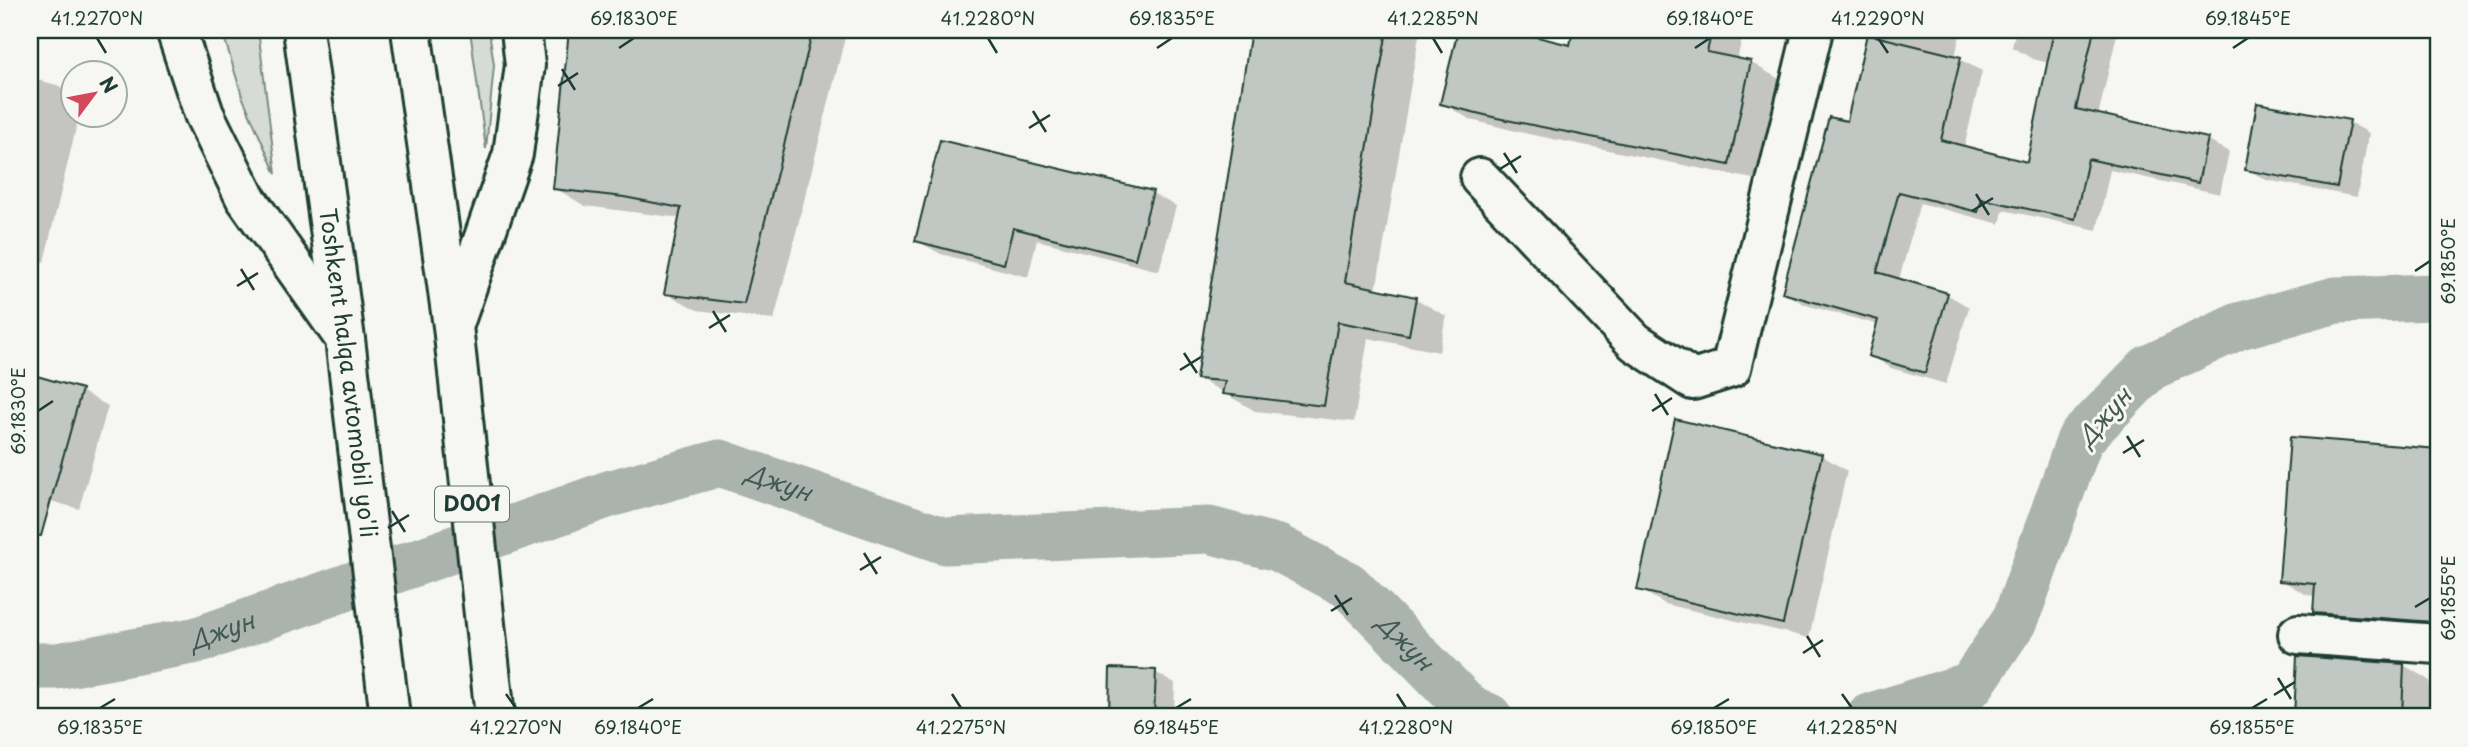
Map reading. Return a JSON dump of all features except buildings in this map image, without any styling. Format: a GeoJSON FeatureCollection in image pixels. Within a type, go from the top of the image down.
{"type":"FeatureCollection","features":[{"type":"Feature","properties":{"kind":"main road"},"geometry":{"type":"LineString","coordinates":[[176,30],[204,114],[245,197],[345,339]]}},
{"type":"Feature","properties":{"kind":"main road","name":"Toshkent halqa avtomobil yo'li"},"geometry":{"type":"LineString","coordinates":[[303,30],[345,339],[389,706]]}},
{"type":"Feature","properties":{"kind":"main road","name":"D001"},"geometry":{"type":"LineString","coordinates":[[411,30],[453,326],[493,700]]}},
{"type":"Feature","properties":{"kind":"main road"},"geometry":{"type":"LineString","coordinates":[[453,326],[513,154],[525,65],[521,30]]}},
{"type":"Feature","properties":{"kind":"main road"},"geometry":{"type":"LineString","coordinates":[[1480,178],[1635,342],[1693,380],[1731,368],[1813,30]]}},
{"type":"Feature","properties":{"kind":"main road"},"geometry":{"type":"LineString","coordinates":[[2298,634],[2438,644]]}},
{"type":"Feature","properties":{"kind":"shaded area"},"geometry":{"type":"Polygon","coordinates":[[[222,30],[258,30],[276,174],[242,96],[222,30]]]}},
{"type":"Feature","properties":{"kind":"shaded area"},"geometry":{"type":"Polygon","coordinates":[[[470,30],[489,30],[494,65],[486,149],[470,30]]]}},
{"type":"Feature","properties":{"kind":"waterway","name":"Джун"},"geometry":{"type":"LineString","coordinates":[[1869,717],[1971,685],[2016,618],[2080,439],[2149,368],[2239,326],[2336,300],[2438,297]]}},
{"type":"Feature","properties":{"kind":"waterway","name":"Джун"},"geometry":{"type":"LineString","coordinates":[[30,666],[57,666],[198,640],[609,494],[720,463],[945,541],[1209,530],[1278,548],[1348,585],[1469,708],[1489,717]]}}]}
